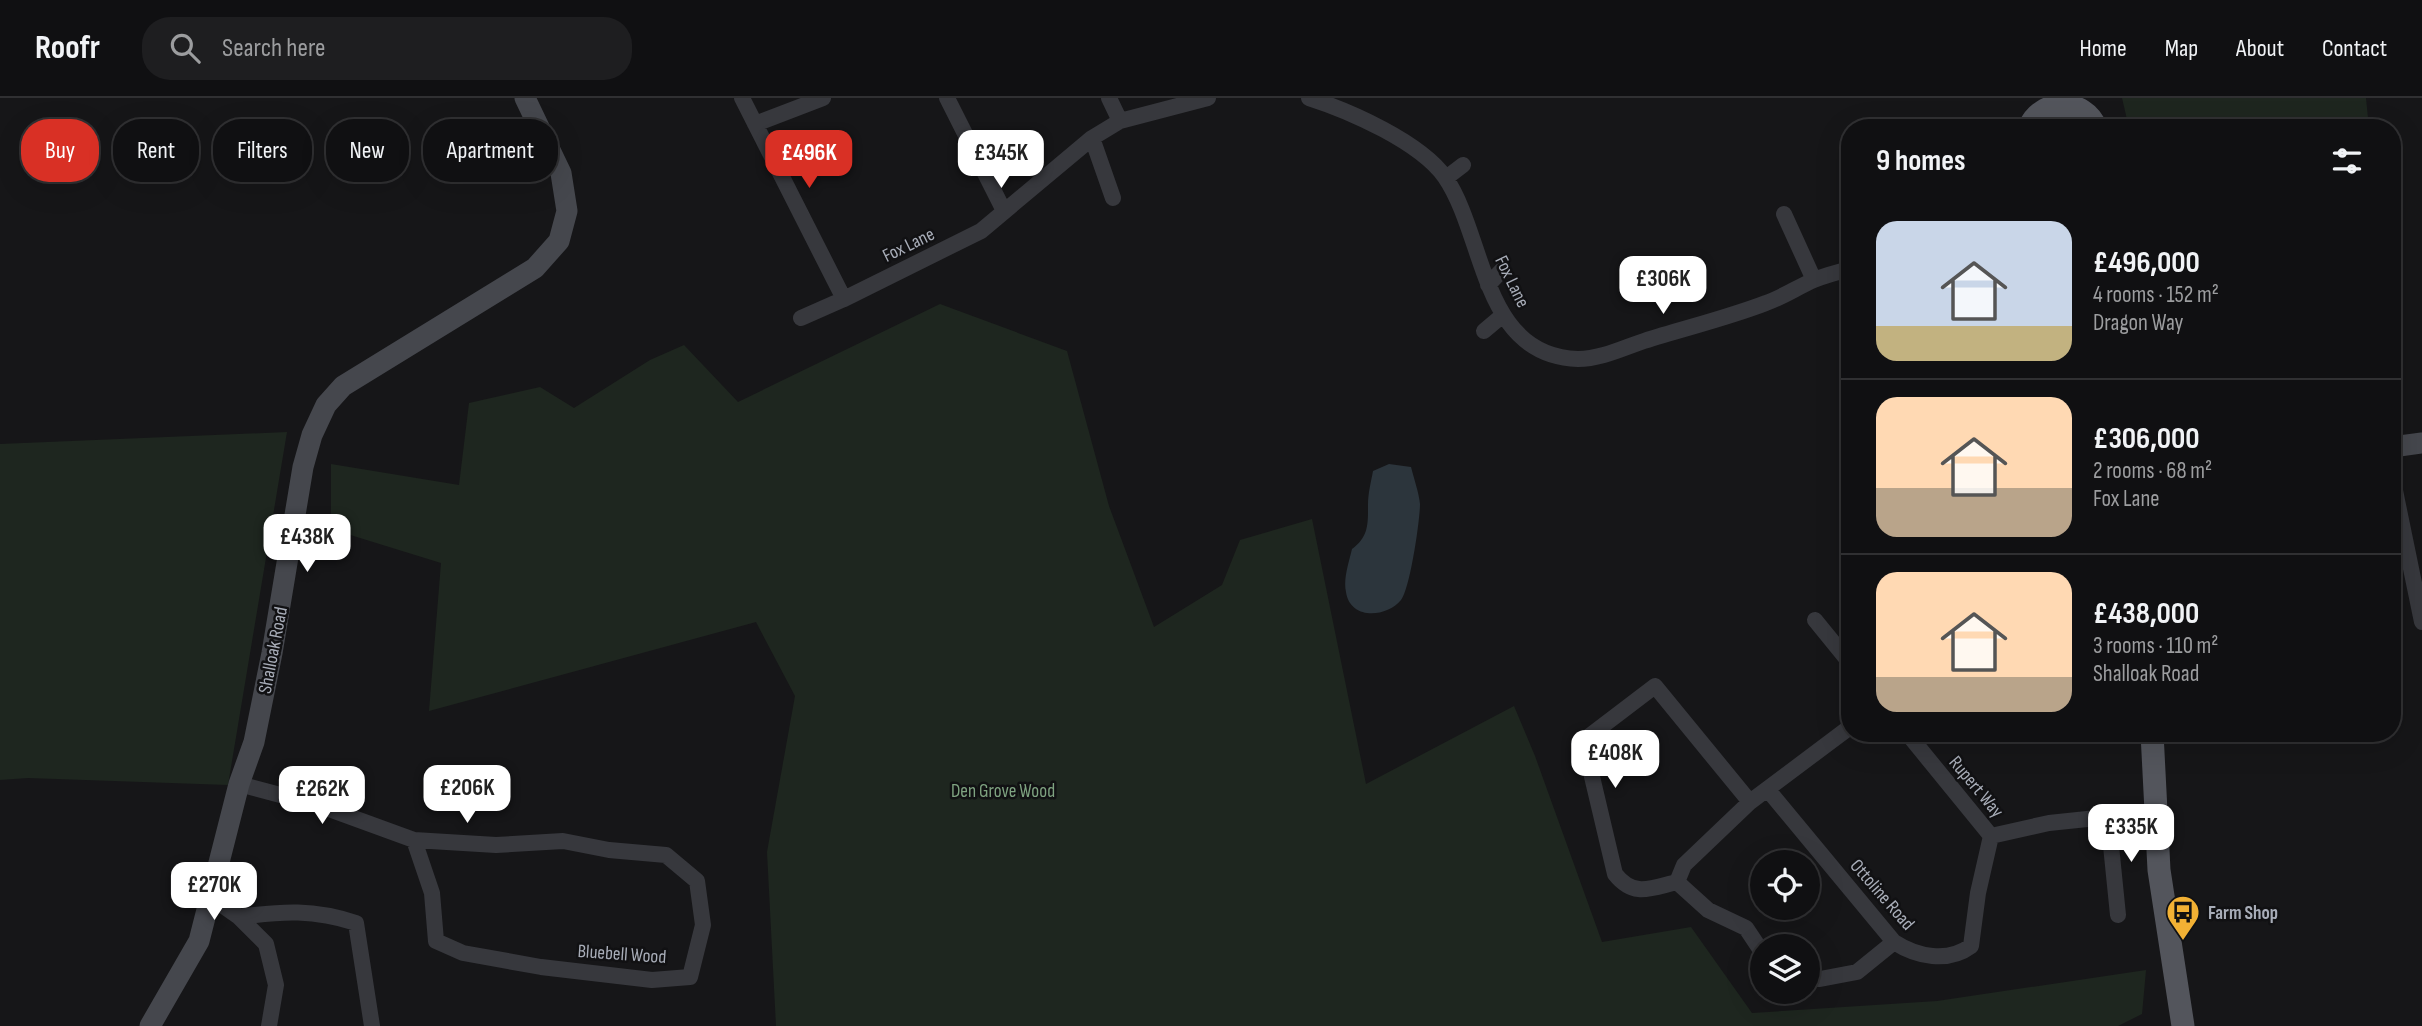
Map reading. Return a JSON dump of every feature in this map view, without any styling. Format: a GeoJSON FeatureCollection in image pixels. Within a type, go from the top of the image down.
{"type":"FeatureCollection","features":[{"type":"Feature","properties":{"kind":"main road"},"geometry":{"type":"LineString","coordinates":[[2032,116],[2055,101],[2065,100],[2076,102],[2088,114]]}},
{"type":"Feature","properties":{"kind":"main road"},"geometry":{"type":"LineString","coordinates":[[2152,742],[2159,870],[2183,1026]]}},
{"type":"Feature","properties":{"kind":"street","name":"Shalloak Road"},"geometry":{"type":"LineString","coordinates":[[150,1026],[199,941],[239,784],[254,743],[303,467],[312,435],[326,405],[343,386],[535,268],[559,241],[567,211],[561,173],[525,98]]}},
{"type":"Feature","properties":{"kind":"street"},"geometry":{"type":"LineString","coordinates":[[742,98],[844,299]]}},
{"type":"Feature","properties":{"kind":"street"},"geometry":{"type":"LineString","coordinates":[[755,124],[822,98]]}},
{"type":"Feature","properties":{"kind":"street"},"geometry":{"type":"LineString","coordinates":[[947,98],[1004,211]]}},
{"type":"Feature","properties":{"kind":"street"},"geometry":{"type":"LineString","coordinates":[[1109,98],[1120,121]]}},
{"type":"Feature","properties":{"kind":"street","name":"Fox Lane"},"geometry":{"type":"LineString","coordinates":[[801,318],[981,231],[1092,138],[1120,121],[1208,98]]}},
{"type":"Feature","properties":{"kind":"street","name":"Fox Lane"},"geometry":{"type":"LineString","coordinates":[[1309,98],[1337,107],[1394,136],[1427,157],[1446,178],[1488,285],[1503,315],[1525,341],[1547,353],[1578,359],[1609,354],[1766,303],[1814,280],[1841,272]]}},
{"type":"Feature","properties":{"kind":"street"},"geometry":{"type":"LineString","coordinates":[[1092,138],[1113,198]]}},
{"type":"Feature","properties":{"kind":"street"},"geometry":{"type":"LineString","coordinates":[[1446,178],[1463,164]]}},
{"type":"Feature","properties":{"kind":"street"},"geometry":{"type":"LineString","coordinates":[[1784,214],[1814,280]]}},
{"type":"Feature","properties":{"kind":"street"},"geometry":{"type":"LineString","coordinates":[[1488,285],[1503,269]]}},
{"type":"Feature","properties":{"kind":"street"},"geometry":{"type":"LineString","coordinates":[[1484,331],[1503,315]]}},
{"type":"Feature","properties":{"kind":"street"},"geometry":{"type":"LineString","coordinates":[[2401,446],[2422,443]]}},
{"type":"Feature","properties":{"kind":"street"},"geometry":{"type":"LineString","coordinates":[[2401,520],[2422,622]]}},
{"type":"Feature","properties":{"kind":"street"},"geometry":{"type":"LineString","coordinates":[[1815,620],[1841,652]]}},
{"type":"Feature","properties":{"kind":"street"},"geometry":{"type":"LineString","coordinates":[[1677,882],[1642,890],[1625,886],[1615,874],[1585,747],[1588,737],[1654,686],[1751,802]]}},
{"type":"Feature","properties":{"kind":"street"},"geometry":{"type":"LineString","coordinates":[[1677,882],[1684,864],[1751,802],[1841,734]]}},
{"type":"Feature","properties":{"kind":"street","name":"Rupert Way"},"geometry":{"type":"LineString","coordinates":[[1914,742],[1992,836],[2049,822],[2154,812]]}},
{"type":"Feature","properties":{"kind":"street","name":"Bluebell Wood"},"geometry":{"type":"LineString","coordinates":[[239,784],[318,805],[414,840],[496,845],[563,841],[608,850],[666,855],[697,881],[703,925],[690,976],[652,980],[541,967],[463,953],[436,941],[432,893],[414,840]]}},
{"type":"Feature","properties":{"kind":"street","name":"Ottoline Road"},"geometry":{"type":"LineString","coordinates":[[1768,790],[1894,942],[1912,953],[1937,956],[1959,954],[1971,946],[1978,893],[1992,836]]}},
{"type":"Feature","properties":{"kind":"street"},"geometry":{"type":"LineString","coordinates":[[2108,816],[2118,915]]}},
{"type":"Feature","properties":{"kind":"street"},"geometry":{"type":"LineString","coordinates":[[1677,882],[1708,910],[1746,929],[1750,935]]}},
{"type":"Feature","properties":{"kind":"street"},"geometry":{"type":"LineString","coordinates":[[209,896],[239,917],[266,944],[276,985],[269,1026]]}},
{"type":"Feature","properties":{"kind":"street"},"geometry":{"type":"LineString","coordinates":[[239,917],[286,911],[338,917],[356,923],[372,1026]]}},
{"type":"Feature","properties":{"kind":"street"},"geometry":{"type":"LineString","coordinates":[[1820,979],[1857,972],[1894,942]]}},
{"type":"Feature","properties":{"kind":"green space"},"geometry":{"type":"Polygon","coordinates":[[[2122,98],[2366,98],[2368,119],[2127,119],[2122,98]]]}},
{"type":"Feature","properties":{"kind":"green space","name":"Den Grove Wood"},"geometry":{"type":"Polygon","coordinates":[[[940,304],[1067,351],[1109,506],[1154,627],[1222,585],[1240,540],[1312,519],[1366,784],[1514,706],[1535,756],[1602,942],[1691,927],[1752,1013],[1937,1001],[2146,970],[2142,1014],[2118,1026],[776,1026],[767,852],[795,696],[756,622],[429,711],[441,563],[331,529],[331,464],[459,485],[469,403],[540,387],[574,408],[650,360],[684,345],[738,402],[940,304]]]}},
{"type":"Feature","properties":{"kind":"green space"},"geometry":{"type":"Polygon","coordinates":[[[287,432],[228,785],[28,778],[0,780],[0,444],[287,432]]]}},
{"type":"Feature","properties":{"kind":"shaded area"},"geometry":{"type":"Polygon","coordinates":[[[1389,464],[1411,467],[1418,491],[1420,504],[1411,569],[1401,600],[1378,613],[1361,612],[1349,601],[1345,587],[1346,576],[1352,549],[1362,540],[1366,529],[1373,471],[1389,464]]]}},
{"type":"Feature","properties":{"kind":"place","name":"Farm Shop"},"geometry":{"type":"Point","coordinates":[2183,942]}}]}
